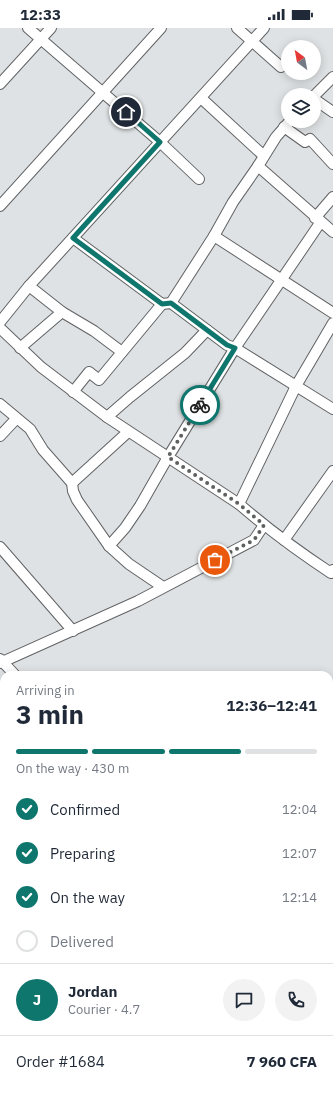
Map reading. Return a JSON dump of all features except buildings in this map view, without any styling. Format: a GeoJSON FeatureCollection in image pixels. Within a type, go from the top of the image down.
{"type":"FeatureCollection","features":[{"type":"Feature","properties":{"kind":"street"},"geometry":{"type":"LineString","coordinates":[[28,28],[40,40],[102,91],[160,142],[199,179]]}},
{"type":"Feature","properties":{"kind":"street"},"geometry":{"type":"LineString","coordinates":[[0,84],[51,28]]}},
{"type":"Feature","properties":{"kind":"street"},"geometry":{"type":"LineString","coordinates":[[0,206],[102,91],[161,28]]}},
{"type":"Feature","properties":{"kind":"street"},"geometry":{"type":"LineString","coordinates":[[237,28],[281,67]]}},
{"type":"Feature","properties":{"kind":"street"},"geometry":{"type":"LineString","coordinates":[[0,322],[29,286],[264,28]]}},
{"type":"Feature","properties":{"kind":"street"},"geometry":{"type":"LineString","coordinates":[[321,89],[333,76]]}},
{"type":"Feature","properties":{"kind":"street"},"geometry":{"type":"LineString","coordinates":[[201,98],[264,156]]}},
{"type":"Feature","properties":{"kind":"street"},"geometry":{"type":"LineString","coordinates":[[321,103],[333,112]]}},
{"type":"Feature","properties":{"kind":"street"},"geometry":{"type":"LineString","coordinates":[[73,392],[89,372],[99,380],[166,303],[214,236],[233,202],[276,137],[284,128]]}},
{"type":"Feature","properties":{"kind":"street"},"geometry":{"type":"LineString","coordinates":[[291,128],[305,142],[310,138],[333,164]]}},
{"type":"Feature","properties":{"kind":"street"},"geometry":{"type":"LineString","coordinates":[[258,166],[333,232]]}},
{"type":"Feature","properties":{"kind":"street"},"geometry":{"type":"LineString","coordinates":[[109,546],[125,528],[140,506],[168,457],[235,348],[282,280],[333,197]]}},
{"type":"Feature","properties":{"kind":"street"},"geometry":{"type":"LineString","coordinates":[[214,236],[333,313]]}},
{"type":"Feature","properties":{"kind":"street"},"geometry":{"type":"LineString","coordinates":[[73,238],[227,345],[235,348],[333,410]]}},
{"type":"Feature","properties":{"kind":"street"},"geometry":{"type":"LineString","coordinates":[[29,286],[62,312],[94,330],[122,352]]}},
{"type":"Feature","properties":{"kind":"street"},"geometry":{"type":"LineString","coordinates":[[20,348],[62,312]]}},
{"type":"Feature","properties":{"kind":"street"},"geometry":{"type":"LineString","coordinates":[[239,504],[296,386],[333,323]]}},
{"type":"Feature","properties":{"kind":"street"},"geometry":{"type":"LineString","coordinates":[[0,328],[41,367],[107,418],[239,504],[264,525],[311,560],[332,572]]}},
{"type":"Feature","properties":{"kind":"street"},"geometry":{"type":"LineString","coordinates":[[107,418],[130,397],[185,353],[207,330]]}},
{"type":"Feature","properties":{"kind":"street"},"geometry":{"type":"LineString","coordinates":[[0,404],[16,419],[30,429],[43,450],[72,483],[72,491],[77,500],[109,546],[129,564],[163,587]]}},
{"type":"Feature","properties":{"kind":"street"},"geometry":{"type":"LineString","coordinates":[[0,436],[16,419]]}},
{"type":"Feature","properties":{"kind":"street"},"geometry":{"type":"LineString","coordinates":[[72,483],[128,432]]}},
{"type":"Feature","properties":{"kind":"street"},"geometry":{"type":"LineString","coordinates":[[284,540],[333,471]]}},
{"type":"Feature","properties":{"kind":"street"},"geometry":{"type":"LineString","coordinates":[[12,671],[1,661],[73,631],[138,601],[254,540],[264,525]]}},
{"type":"Feature","properties":{"kind":"street"},"geometry":{"type":"LineString","coordinates":[[0,547],[73,631]]}},
{"type":"Feature","properties":{"kind":"way so far"},"geometry":{"type":"LineString","coordinates":[[200,405],[168,457],[239,504],[264,525],[254,540],[215,560]]}},
{"type":"Feature","properties":{"kind":"route"},"geometry":{"type":"LineString","coordinates":[[126,112],[160,142],[73,238],[162,304],[171,303],[227,345],[235,348],[200,405]]}}]}
